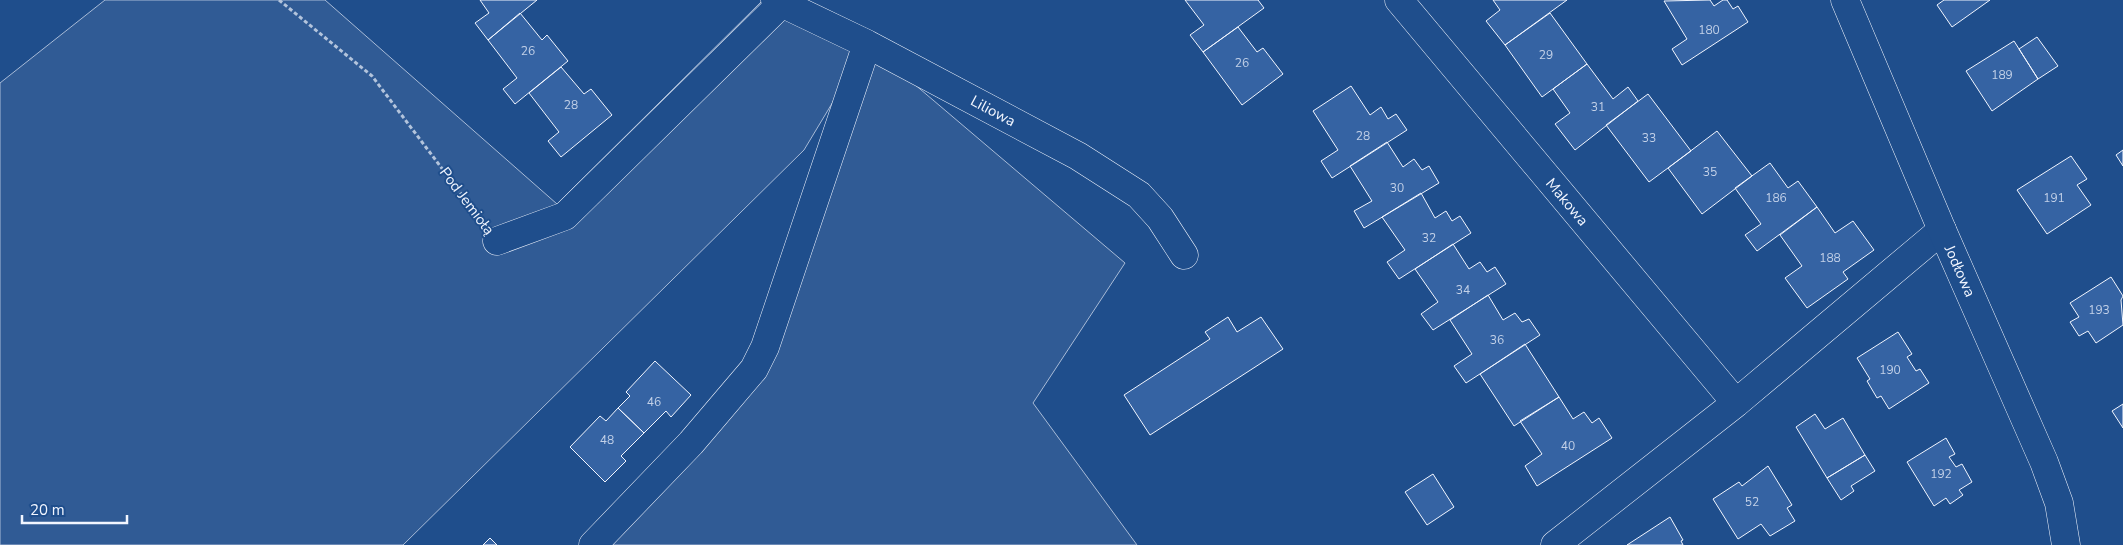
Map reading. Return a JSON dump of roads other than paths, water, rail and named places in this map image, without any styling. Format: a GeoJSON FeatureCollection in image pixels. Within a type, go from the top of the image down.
{"type":"FeatureCollection","features":[{"type":"Feature","properties":{"kind":"street","name":"Makowa"},"geometry":{"type":"LineString","coordinates":[[1399,0],[1736,403]]}},
{"type":"Feature","properties":{"kind":"street","name":"Jodłowa"},"geometry":{"type":"LineString","coordinates":[[1845,0],[1942,230],[2044,462],[2059,503],[2066,545]]}},
{"type":"Feature","properties":{"kind":"street","name":"Liliowa"},"geometry":{"type":"LineString","coordinates":[[779,2],[867,44],[1078,156],[1139,196],[1160,218],[1184,255]]}},
{"type":"Feature","properties":{"kind":"street","name":"Pod Jemiołą"},"geometry":{"type":"LineString","coordinates":[[497,241],[565,216],[779,2]]}},
{"type":"Feature","properties":{"kind":"street"},"geometry":{"type":"LineString","coordinates":[[593,545],[691,444],[754,369],[765,347],[867,44]]}},
{"type":"Feature","properties":{"kind":"street"},"geometry":{"type":"LineString","coordinates":[[1555,545],[1736,403],[1942,230]]}}]}
